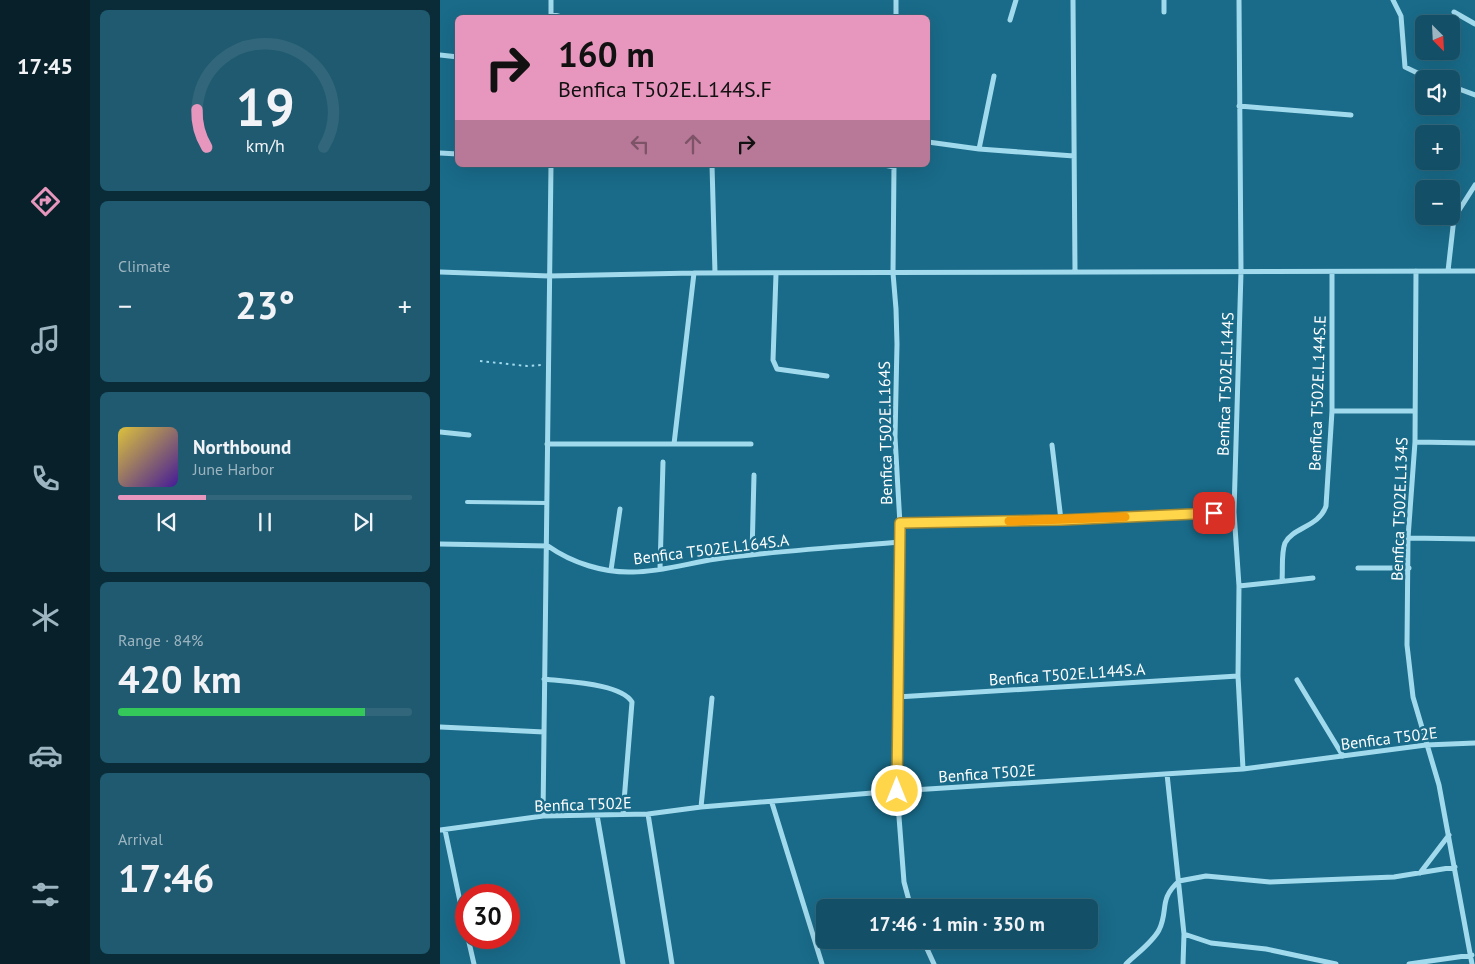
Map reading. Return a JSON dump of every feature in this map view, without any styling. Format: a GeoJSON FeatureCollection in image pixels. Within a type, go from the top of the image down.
{"type":"FeatureCollection","features":[{"type":"Feature","properties":{"kind":"street"},"geometry":{"type":"LineString","coordinates":[[551,0],[551,15]]}},
{"type":"Feature","properties":{"kind":"street"},"geometry":{"type":"LineString","coordinates":[[896,0],[896,15]]}},
{"type":"Feature","properties":{"kind":"street"},"geometry":{"type":"LineString","coordinates":[[1010,20],[1016,0]]}},
{"type":"Feature","properties":{"kind":"street"},"geometry":{"type":"LineString","coordinates":[[1073,0],[1075,271]]}},
{"type":"Feature","properties":{"kind":"street"},"geometry":{"type":"LineString","coordinates":[[1164,0],[1164,12]]}},
{"type":"Feature","properties":{"kind":"street","name":"Benfica T502E.L144S"},"geometry":{"type":"LineString","coordinates":[[1239,0],[1241,272],[1234,512],[1239,586],[1238,676],[1243,769]]}},
{"type":"Feature","properties":{"kind":"street"},"geometry":{"type":"LineString","coordinates":[[1393,0],[1401,16],[1405,67],[1415,73]]}},
{"type":"Feature","properties":{"kind":"street"},"geometry":{"type":"LineString","coordinates":[[1454,12],[1475,24]]}},
{"type":"Feature","properties":{"kind":"street"},"geometry":{"type":"LineString","coordinates":[[440,55],[455,56]]}},
{"type":"Feature","properties":{"kind":"street"},"geometry":{"type":"LineString","coordinates":[[978,149],[994,76]]}},
{"type":"Feature","properties":{"kind":"street"},"geometry":{"type":"LineString","coordinates":[[1460,89],[1475,95]]}},
{"type":"Feature","properties":{"kind":"street"},"geometry":{"type":"LineString","coordinates":[[1239,106],[1351,115]]}},
{"type":"Feature","properties":{"kind":"street"},"geometry":{"type":"LineString","coordinates":[[930,142],[978,149],[1074,156]]}},
{"type":"Feature","properties":{"kind":"street"},"geometry":{"type":"LineString","coordinates":[[440,153],[455,154]]}},
{"type":"Feature","properties":{"kind":"street"},"geometry":{"type":"LineString","coordinates":[[543,816],[544,680],[548,546],[548,276],[551,167]]}},
{"type":"Feature","properties":{"kind":"street"},"geometry":{"type":"LineString","coordinates":[[712,167],[715,273]]}},
{"type":"Feature","properties":{"kind":"street","name":"Benfica T502E.L164S"},"geometry":{"type":"LineString","coordinates":[[894,167],[892,273],[896,309],[894,437],[901,542],[897,697],[897,791],[904,882],[909,899]]}},
{"type":"Feature","properties":{"kind":"street"},"geometry":{"type":"LineString","coordinates":[[1448,271],[1454,218],[1475,185]]}},
{"type":"Feature","properties":{"kind":"street","name":"Benfica T502E.L134S"},"geometry":{"type":"LineString","coordinates":[[1416,271],[1415,442],[1408,538],[1407,645],[1413,697],[1439,785],[1472,955],[1472,964]]}},
{"type":"Feature","properties":{"kind":"street"},"geometry":{"type":"LineString","coordinates":[[440,272],[548,276],[694,273],[1475,271]]}},
{"type":"Feature","properties":{"kind":"street","name":"Benfica T502E.L144S.E"},"geometry":{"type":"LineString","coordinates":[[1282,580],[1284,545],[1289,538],[1323,515],[1326,506],[1332,411],[1332,272]]}},
{"type":"Feature","properties":{"kind":"street"},"geometry":{"type":"LineString","coordinates":[[674,444],[694,273]]}},
{"type":"Feature","properties":{"kind":"street"},"geometry":{"type":"LineString","coordinates":[[776,274],[773,360],[777,369],[827,376]]}},
{"type":"Feature","properties":{"kind":"street"},"geometry":{"type":"LineString","coordinates":[[1332,411],[1414,411]]}},
{"type":"Feature","properties":{"kind":"street"},"geometry":{"type":"LineString","coordinates":[[440,432],[469,435]]}},
{"type":"Feature","properties":{"kind":"street"},"geometry":{"type":"LineString","coordinates":[[1415,442],[1475,443]]}},
{"type":"Feature","properties":{"kind":"street"},"geometry":{"type":"LineString","coordinates":[[547,444],[751,444]]}},
{"type":"Feature","properties":{"kind":"street"},"geometry":{"type":"LineString","coordinates":[[1052,444],[1061,520]]}},
{"type":"Feature","properties":{"kind":"street"},"geometry":{"type":"LineString","coordinates":[[660,569],[663,462]]}},
{"type":"Feature","properties":{"kind":"street"},"geometry":{"type":"LineString","coordinates":[[752,555],[754,475]]}},
{"type":"Feature","properties":{"kind":"street"},"geometry":{"type":"LineString","coordinates":[[611,570],[620,509]]}},
{"type":"Feature","properties":{"kind":"street"},"geometry":{"type":"LineString","coordinates":[[900,523],[1061,520],[1234,512]]}},
{"type":"Feature","properties":{"kind":"street"},"geometry":{"type":"LineString","coordinates":[[1408,538],[1475,539]]}},
{"type":"Feature","properties":{"kind":"street","name":"Benfica T502E.L164S.A"},"geometry":{"type":"LineString","coordinates":[[440,544],[548,546],[562,556],[611,570],[634,572],[752,555],[901,542]]}},
{"type":"Feature","properties":{"kind":"street"},"geometry":{"type":"LineString","coordinates":[[1358,568],[1409,568]]}},
{"type":"Feature","properties":{"kind":"street"},"geometry":{"type":"LineString","coordinates":[[1239,586],[1313,578]]}},
{"type":"Feature","properties":{"kind":"street","name":"Benfica T502E.L144S.A"},"geometry":{"type":"LineString","coordinates":[[897,697],[1238,676]]}},
{"type":"Feature","properties":{"kind":"street"},"geometry":{"type":"LineString","coordinates":[[544,680],[610,688],[628,695],[632,702],[623,814]]}},
{"type":"Feature","properties":{"kind":"street"},"geometry":{"type":"LineString","coordinates":[[1297,680],[1343,756]]}},
{"type":"Feature","properties":{"kind":"street"},"geometry":{"type":"LineString","coordinates":[[701,807],[712,698]]}},
{"type":"Feature","properties":{"kind":"street"},"geometry":{"type":"LineString","coordinates":[[440,727],[544,732]]}},
{"type":"Feature","properties":{"kind":"street","name":"Benfica T502E"},"geometry":{"type":"LineString","coordinates":[[442,830],[543,816],[648,814],[701,807],[772,803],[897,791],[1243,769],[1426,746],[1475,743]]}},
{"type":"Feature","properties":{"kind":"street"},"geometry":{"type":"LineString","coordinates":[[1167,774],[1184,934],[1183,964]]}},
{"type":"Feature","properties":{"kind":"street"},"geometry":{"type":"LineString","coordinates":[[772,803],[822,964]]}},
{"type":"Feature","properties":{"kind":"street"},"geometry":{"type":"LineString","coordinates":[[648,814],[672,964]]}},
{"type":"Feature","properties":{"kind":"street"},"geometry":{"type":"LineString","coordinates":[[598,815],[623,964]]}},
{"type":"Feature","properties":{"kind":"street"},"geometry":{"type":"LineString","coordinates":[[442,830],[455,884]]}},
{"type":"Feature","properties":{"kind":"street"},"geometry":{"type":"LineString","coordinates":[[1419,873],[1449,834]]}},
{"type":"Feature","properties":{"kind":"street"},"geometry":{"type":"LineString","coordinates":[[1126,964],[1156,934],[1162,922],[1165,897],[1179,881],[1206,876],[1270,882],[1394,877],[1455,867]]}},
{"type":"Feature","properties":{"kind":"street"},"geometry":{"type":"LineString","coordinates":[[1184,934],[1211,943],[1266,949],[1336,964]]}},
{"type":"Feature","properties":{"kind":"street"},"geometry":{"type":"LineString","coordinates":[[471,949],[474,964]]}},
{"type":"Feature","properties":{"kind":"street"},"geometry":{"type":"LineString","coordinates":[[927,949],[934,964]]}},
{"type":"Feature","properties":{"kind":"street"},"geometry":{"type":"LineString","coordinates":[[1409,964],[1472,955]]}},
{"type":"Feature","properties":{"kind":"lane"},"geometry":{"type":"LineString","coordinates":[[467,502],[547,503]]}},
{"type":"Feature","properties":{"kind":"path"},"geometry":{"type":"LineString","coordinates":[[480,361],[527,366],[548,365]]}},
{"type":"Feature","properties":{"kind":"slow traffic"},"geometry":{"type":"LineString","coordinates":[[1009,521],[1125,517]]}},
{"type":"Feature","properties":{"kind":"route"},"geometry":{"type":"LineString","coordinates":[[897,791],[900,523],[1061,520],[1214,513]]}}]}
